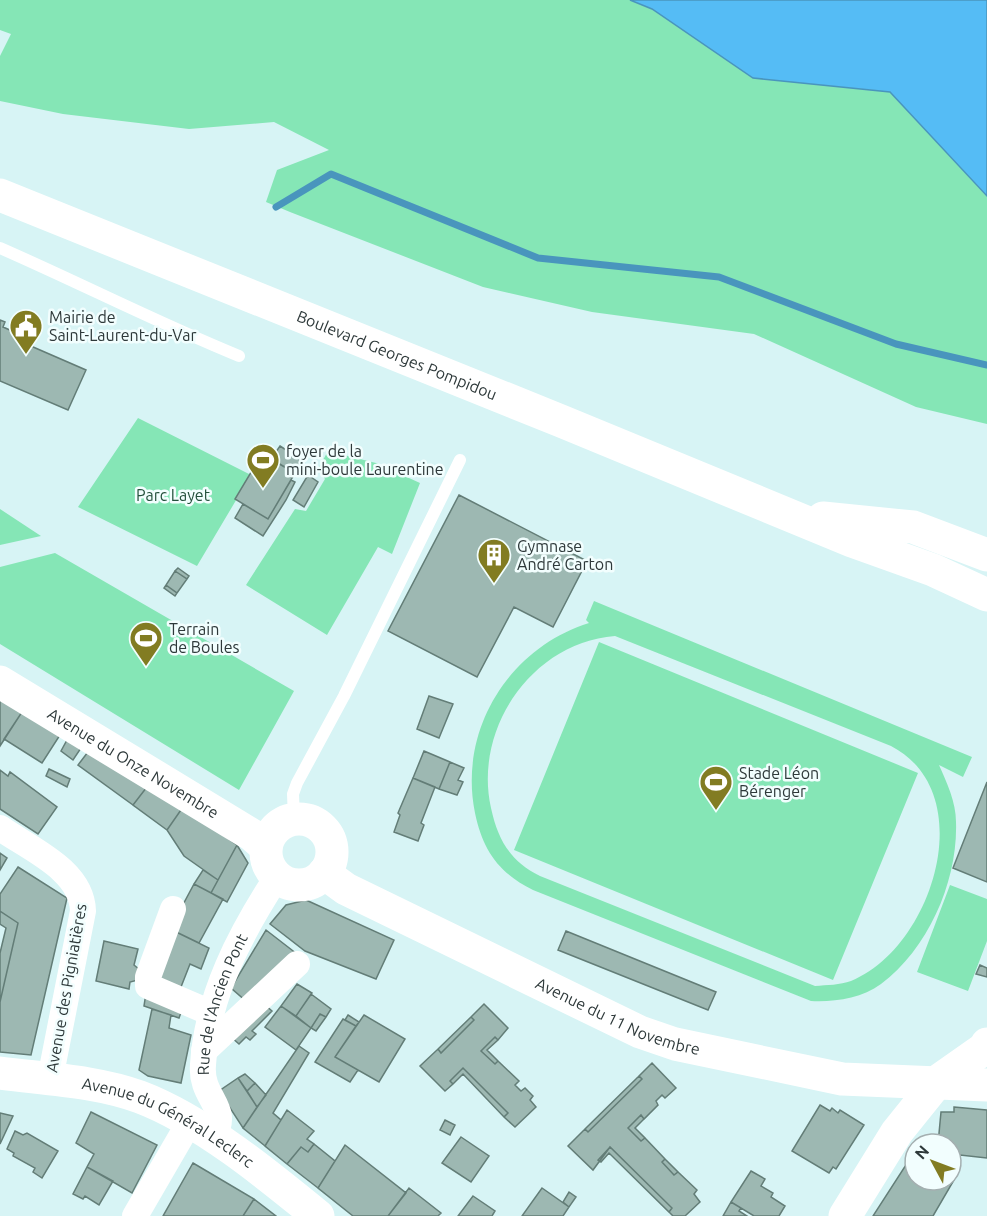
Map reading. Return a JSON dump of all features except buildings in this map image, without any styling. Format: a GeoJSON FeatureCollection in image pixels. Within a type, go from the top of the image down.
{"type":"FeatureCollection","features":[{"type":"Feature","properties":{"kind":"main road","name":"Boulevard Georges Pompidou"},"geometry":{"type":"LineString","coordinates":[[0,195],[561,420],[792,516],[933,570],[987,595]]}},
{"type":"Feature","properties":{"kind":"main road","name":"Boulevard Georges Pompidou"},"geometry":{"type":"LineString","coordinates":[[792,516],[913,527],[987,555]]}},
{"type":"Feature","properties":{"kind":"main road","name":"Avenue du Onze Novembre"},"geometry":{"type":"LineString","coordinates":[[0,682],[252,836],[271,862]]}},
{"type":"Feature","properties":{"kind":"main road"},"geometry":{"type":"LineString","coordinates":[[294,819],[314,822],[328,836],[332,855],[324,873],[316,880],[296,885],[271,862],[274,831],[294,819]]}},
{"type":"Feature","properties":{"kind":"main road","name":"Avenue du 11 Novembre"},"geometry":{"type":"LineString","coordinates":[[324,873],[346,889],[640,1032],[675,1044],[814,1075],[878,1081],[938,1081],[987,1085]]}},
{"type":"Feature","properties":{"kind":"main road"},"geometry":{"type":"LineString","coordinates":[[845,1216],[897,1132],[938,1081],[987,1048]]}},
{"type":"Feature","properties":{"kind":"main road","name":"Avenue du Général Leclerc"},"geometry":{"type":"LineString","coordinates":[[0,1073],[118,1090],[140,1097],[201,1130],[318,1216]]}},
{"type":"Feature","properties":{"kind":"main road"},"geometry":{"type":"LineString","coordinates":[[878,1081],[894,1104],[897,1132]]}},
{"type":"Feature","properties":{"kind":"street","name":"Avenue des Pigniatières"},"geometry":{"type":"LineString","coordinates":[[0,828],[60,869],[75,882],[83,895],[83,911],[50,1079]]}},
{"type":"Feature","properties":{"kind":"street","name":"Rue de l'Ancien Pont"},"geometry":{"type":"LineString","coordinates":[[201,1130],[220,1125],[221,1118],[204,1083],[204,1050],[214,999],[271,862]]}},
{"type":"Feature","properties":{"kind":"street"},"geometry":{"type":"LineString","coordinates":[[173,909],[148,977],[148,986],[211,1012]]}},
{"type":"Feature","properties":{"kind":"street"},"geometry":{"type":"LineString","coordinates":[[204,1050],[297,964]]}},
{"type":"Feature","properties":{"kind":"street"},"geometry":{"type":"LineString","coordinates":[[135,1216],[201,1130]]}},
{"type":"Feature","properties":{"kind":"lane"},"geometry":{"type":"LineString","coordinates":[[0,248],[78,282],[163,325],[239,356]]}},
{"type":"Feature","properties":{"kind":"lane"},"geometry":{"type":"LineString","coordinates":[[294,819],[293,794],[297,783],[331,721],[460,460]]}},
{"type":"Feature","properties":{"kind":"green space"},"geometry":{"type":"Polygon","coordinates":[[[0,0],[630,0],[652,9],[753,78],[890,92],[987,196],[987,424],[916,407],[754,334],[592,312],[483,287],[266,202],[277,170],[329,150],[274,122],[189,129],[63,114],[0,101],[0,56],[11,34],[0,30],[0,0]]]}},
{"type":"Feature","properties":{"kind":"green space","name":"Parc Layet"},"geometry":{"type":"Polygon","coordinates":[[[138,418],[251,475],[197,566],[78,507],[138,418]]]}},
{"type":"Feature","properties":{"kind":"green space"},"geometry":{"type":"Polygon","coordinates":[[[328,451],[376,463],[420,483],[392,554],[378,547],[327,635],[246,585],[295,509],[306,511],[325,479],[318,469],[328,451]]]}},
{"type":"Feature","properties":{"kind":"green space"},"geometry":{"type":"Polygon","coordinates":[[[0,509],[41,536],[0,545],[0,509]]]}},
{"type":"Feature","properties":{"kind":"green space","name":"Terrain de Boules"},"geometry":{"type":"Polygon","coordinates":[[[55,553],[294,691],[239,790],[0,644],[0,567],[55,553]]]}},
{"type":"Feature","properties":{"kind":"green space","name":"Stade Léon Bérenger"},"geometry":{"type":"Polygon","coordinates":[[[594,601],[972,757],[963,777],[939,765],[956,815],[952,867],[946,889],[926,932],[913,952],[881,984],[865,993],[847,998],[811,1001],[533,890],[511,876],[494,859],[478,827],[472,782],[474,752],[483,723],[496,696],[513,672],[535,652],[560,635],[589,623],[586,620],[594,601]],[[615,636],[585,642],[558,654],[535,672],[516,694],[501,720],[491,748],[488,778],[491,808],[497,830],[507,848],[521,864],[540,876],[815,986],[838,984],[851,981],[880,964],[904,937],[923,905],[936,869],[940,833],[935,798],[919,768],[891,746],[615,636]]]}},
{"type":"Feature","properties":{"kind":"green space","name":"Stade Léon Bérenger"},"geometry":{"type":"Polygon","coordinates":[[[599,642],[918,773],[833,980],[514,850],[599,642]]]}},
{"type":"Feature","properties":{"kind":"green space"},"geometry":{"type":"Polygon","coordinates":[[[950,885],[987,899],[987,941],[968,991],[917,972],[950,885]]]}},
{"type":"Feature","properties":{"kind":"water"},"geometry":{"type":"Polygon","coordinates":[[[630,0],[987,0],[987,196],[890,92],[753,78],[652,9],[630,0]]]}},
{"type":"Feature","properties":{"kind":"waterway"},"geometry":{"type":"LineString","coordinates":[[276,207],[331,174],[538,258],[719,277],[896,344],[987,365]]}},
{"type":"Feature","properties":{"kind":"place","name":"Mairie de Saint-Laurent-du-Var"},"geometry":{"type":"Point","coordinates":[26,355]}},
{"type":"Feature","properties":{"kind":"place","name":"foyer de la mini-boule Laurentine"},"geometry":{"type":"Point","coordinates":[263,489]}},
{"type":"Feature","properties":{"kind":"place","name":"Gymnase André Carton"},"geometry":{"type":"Point","coordinates":[494,584]}},
{"type":"Feature","properties":{"kind":"place","name":"Terrain de Boules"},"geometry":{"type":"Point","coordinates":[146,667]}},
{"type":"Feature","properties":{"kind":"place","name":"Stade Léon Bérenger"},"geometry":{"type":"Point","coordinates":[716,811]}}]}
